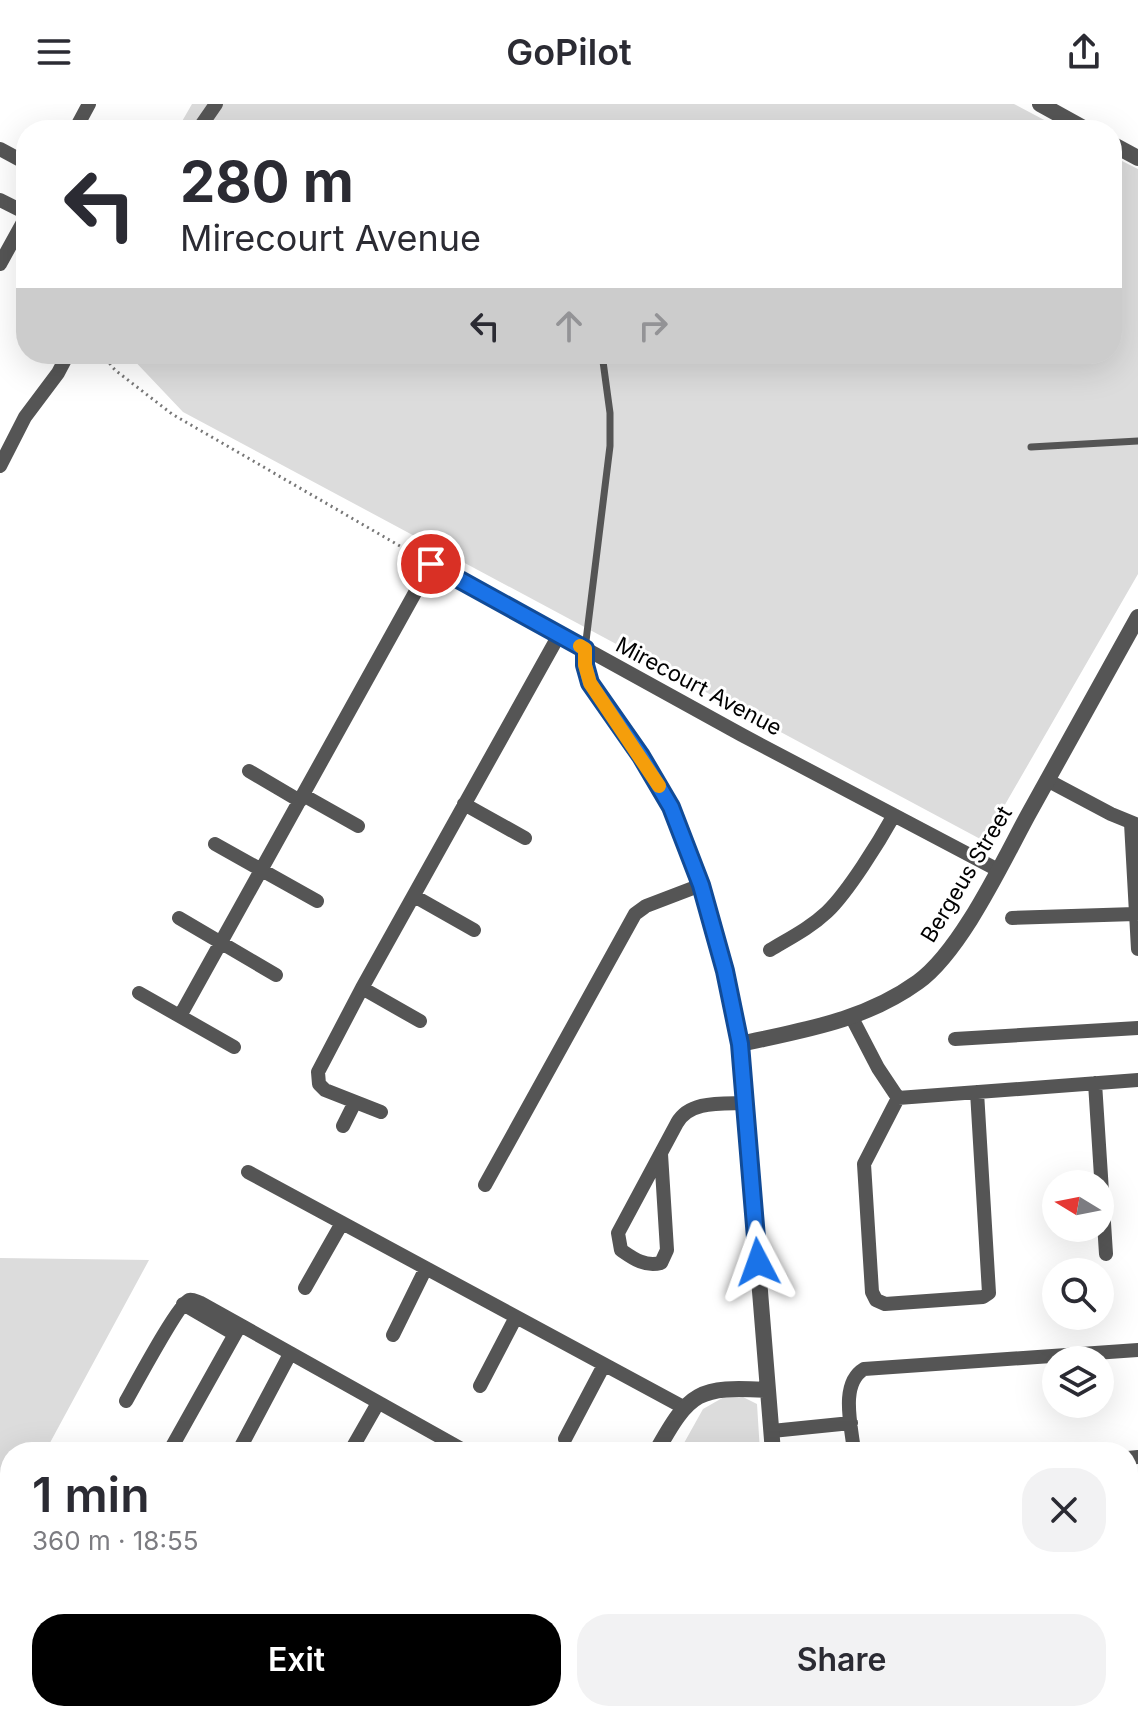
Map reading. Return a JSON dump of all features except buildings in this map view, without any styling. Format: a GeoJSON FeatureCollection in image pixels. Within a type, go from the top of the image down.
{"type":"FeatureCollection","features":[{"type":"Feature","properties":{"kind":"street"},"geometry":{"type":"LineString","coordinates":[[1040,104],[1069,120]]}},
{"type":"Feature","properties":{"kind":"street"},"geometry":{"type":"LineString","coordinates":[[0,264],[16,234]]}},
{"type":"Feature","properties":{"kind":"street"},"geometry":{"type":"LineString","coordinates":[[0,466],[25,417],[63,364]]}},
{"type":"Feature","properties":{"kind":"street"},"geometry":{"type":"LineString","coordinates":[[180,1016],[302,798],[427,562]]}},
{"type":"Feature","properties":{"kind":"street","name":"Mirecourt Avenue"},"geometry":{"type":"LineString","coordinates":[[427,562],[998,870]]}},
{"type":"Feature","properties":{"kind":"street","name":"Bergeus Street"},"geometry":{"type":"LineString","coordinates":[[740,1044],[852,1018],[885,1003],[920,981],[952,947],[1138,617]]}},
{"type":"Feature","properties":{"kind":"street"},"geometry":{"type":"LineString","coordinates":[[381,1112],[325,1090],[318,1078],[321,1066],[559,635]]}},
{"type":"Feature","properties":{"kind":"street"},"geometry":{"type":"LineString","coordinates":[[585,649],[590,683],[641,756],[671,807],[701,885],[725,971],[740,1044],[747,1103],[773,1442]]}},
{"type":"Feature","properties":{"kind":"street"},"geometry":{"type":"LineString","coordinates":[[249,771],[358,826]]}},
{"type":"Feature","properties":{"kind":"street"},"geometry":{"type":"LineString","coordinates":[[1047,780],[1135,824],[1138,949]]}},
{"type":"Feature","properties":{"kind":"street"},"geometry":{"type":"LineString","coordinates":[[464,804],[525,838]]}},
{"type":"Feature","properties":{"kind":"street"},"geometry":{"type":"LineString","coordinates":[[770,950],[831,909],[894,815]]}},
{"type":"Feature","properties":{"kind":"street"},"geometry":{"type":"LineString","coordinates":[[215,844],[317,901]]}},
{"type":"Feature","properties":{"kind":"street"},"geometry":{"type":"LineString","coordinates":[[485,1185],[635,914],[646,906],[701,885]]}},
{"type":"Feature","properties":{"kind":"street"},"geometry":{"type":"LineString","coordinates":[[414,896],[474,930]]}},
{"type":"Feature","properties":{"kind":"street"},"geometry":{"type":"LineString","coordinates":[[1012,918],[1135,914]]}},
{"type":"Feature","properties":{"kind":"street"},"geometry":{"type":"LineString","coordinates":[[179,918],[276,975]]}},
{"type":"Feature","properties":{"kind":"street"},"geometry":{"type":"LineString","coordinates":[[362,988],[420,1021]]}},
{"type":"Feature","properties":{"kind":"street"},"geometry":{"type":"LineString","coordinates":[[139,993],[234,1047]]}},
{"type":"Feature","properties":{"kind":"street"},"geometry":{"type":"LineString","coordinates":[[852,1018],[898,1098]]}},
{"type":"Feature","properties":{"kind":"street"},"geometry":{"type":"LineString","coordinates":[[955,1039],[1138,1028]]}},
{"type":"Feature","properties":{"kind":"street"},"geometry":{"type":"LineString","coordinates":[[898,1098],[1138,1080]]}},
{"type":"Feature","properties":{"kind":"street"},"geometry":{"type":"LineString","coordinates":[[1095,1083],[1106,1254]]}},
{"type":"Feature","properties":{"kind":"street"},"geometry":{"type":"LineString","coordinates":[[898,1098],[864,1164],[872,1292],[876,1300],[885,1304],[983,1297],[989,1293],[977,1092]]}},
{"type":"Feature","properties":{"kind":"street"},"geometry":{"type":"LineString","coordinates":[[343,1126],[355,1102]]}},
{"type":"Feature","properties":{"kind":"street"},"geometry":{"type":"LineString","coordinates":[[661,1154],[667,1250],[661,1263],[643,1264],[621,1250],[617,1241],[621,1225],[682,1113],[691,1108],[747,1103]]}},
{"type":"Feature","properties":{"kind":"street"},"geometry":{"type":"LineString","coordinates":[[248,1172],[683,1407]]}},
{"type":"Feature","properties":{"kind":"street"},"geometry":{"type":"LineString","coordinates":[[305,1288],[342,1223]]}},
{"type":"Feature","properties":{"kind":"street"},"geometry":{"type":"LineString","coordinates":[[393,1335],[426,1268]]}},
{"type":"Feature","properties":{"kind":"street"},"geometry":{"type":"LineString","coordinates":[[126,1401],[183,1304],[238,1330],[443,1442]]}},
{"type":"Feature","properties":{"kind":"street"},"geometry":{"type":"LineString","coordinates":[[480,1386],[516,1317]]}},
{"type":"Feature","properties":{"kind":"street"},"geometry":{"type":"LineString","coordinates":[[175,1442],[238,1330]]}},
{"type":"Feature","properties":{"kind":"street"},"geometry":{"type":"LineString","coordinates":[[853,1442],[850,1386],[864,1369],[1138,1350]]}},
{"type":"Feature","properties":{"kind":"street"},"geometry":{"type":"LineString","coordinates":[[243,1442],[288,1358]]}},
{"type":"Feature","properties":{"kind":"street"},"geometry":{"type":"LineString","coordinates":[[565,1439],[604,1365]]}},
{"type":"Feature","properties":{"kind":"street"},"geometry":{"type":"LineString","coordinates":[[662,1442],[683,1407],[695,1396],[726,1387],[768,1390]]}},
{"type":"Feature","properties":{"kind":"street"},"geometry":{"type":"LineString","coordinates":[[356,1442],[376,1406]]}},
{"type":"Feature","properties":{"kind":"street"},"geometry":{"type":"LineString","coordinates":[[772,1431],[851,1423]]}},
{"type":"Feature","properties":{"kind":"lane"},"geometry":{"type":"LineString","coordinates":[[585,649],[610,446],[610,413],[603,364]]}},
{"type":"Feature","properties":{"kind":"lane"},"geometry":{"type":"LineString","coordinates":[[1031,447],[1138,441]]}},
{"type":"Feature","properties":{"kind":"path"},"geometry":{"type":"LineString","coordinates":[[110,364],[172,414],[427,562]]}},
{"type":"Feature","properties":{"kind":"shaded area"},"geometry":{"type":"Polygon","coordinates":[[[192,104],[1014,104],[1044,120],[183,120],[192,104]]]}},
{"type":"Feature","properties":{"kind":"shaded area"},"geometry":{"type":"Polygon","coordinates":[[[1122,161],[1138,169],[1138,574],[984,841],[183,412],[137,364],[1122,364],[1122,161]]]}},
{"type":"Feature","properties":{"kind":"shaded area"},"geometry":{"type":"Polygon","coordinates":[[[0,1258],[149,1260],[50,1442],[0,1442],[0,1258]]]}},
{"type":"Feature","properties":{"kind":"shaded area"},"geometry":{"type":"Polygon","coordinates":[[[724,1397],[743,1397],[757,1404],[759,1442],[685,1442],[703,1409],[724,1397]]]}},
{"type":"Feature","properties":{"kind":"slow traffic"},"geometry":{"type":"LineString","coordinates":[[580,646],[585,649],[590,683],[659,786]]}},
{"type":"Feature","properties":{"kind":"route"},"geometry":{"type":"LineString","coordinates":[[431,564],[585,649],[590,683],[641,756],[671,807],[701,885],[725,971],[740,1044],[758,1262]]}}]}
